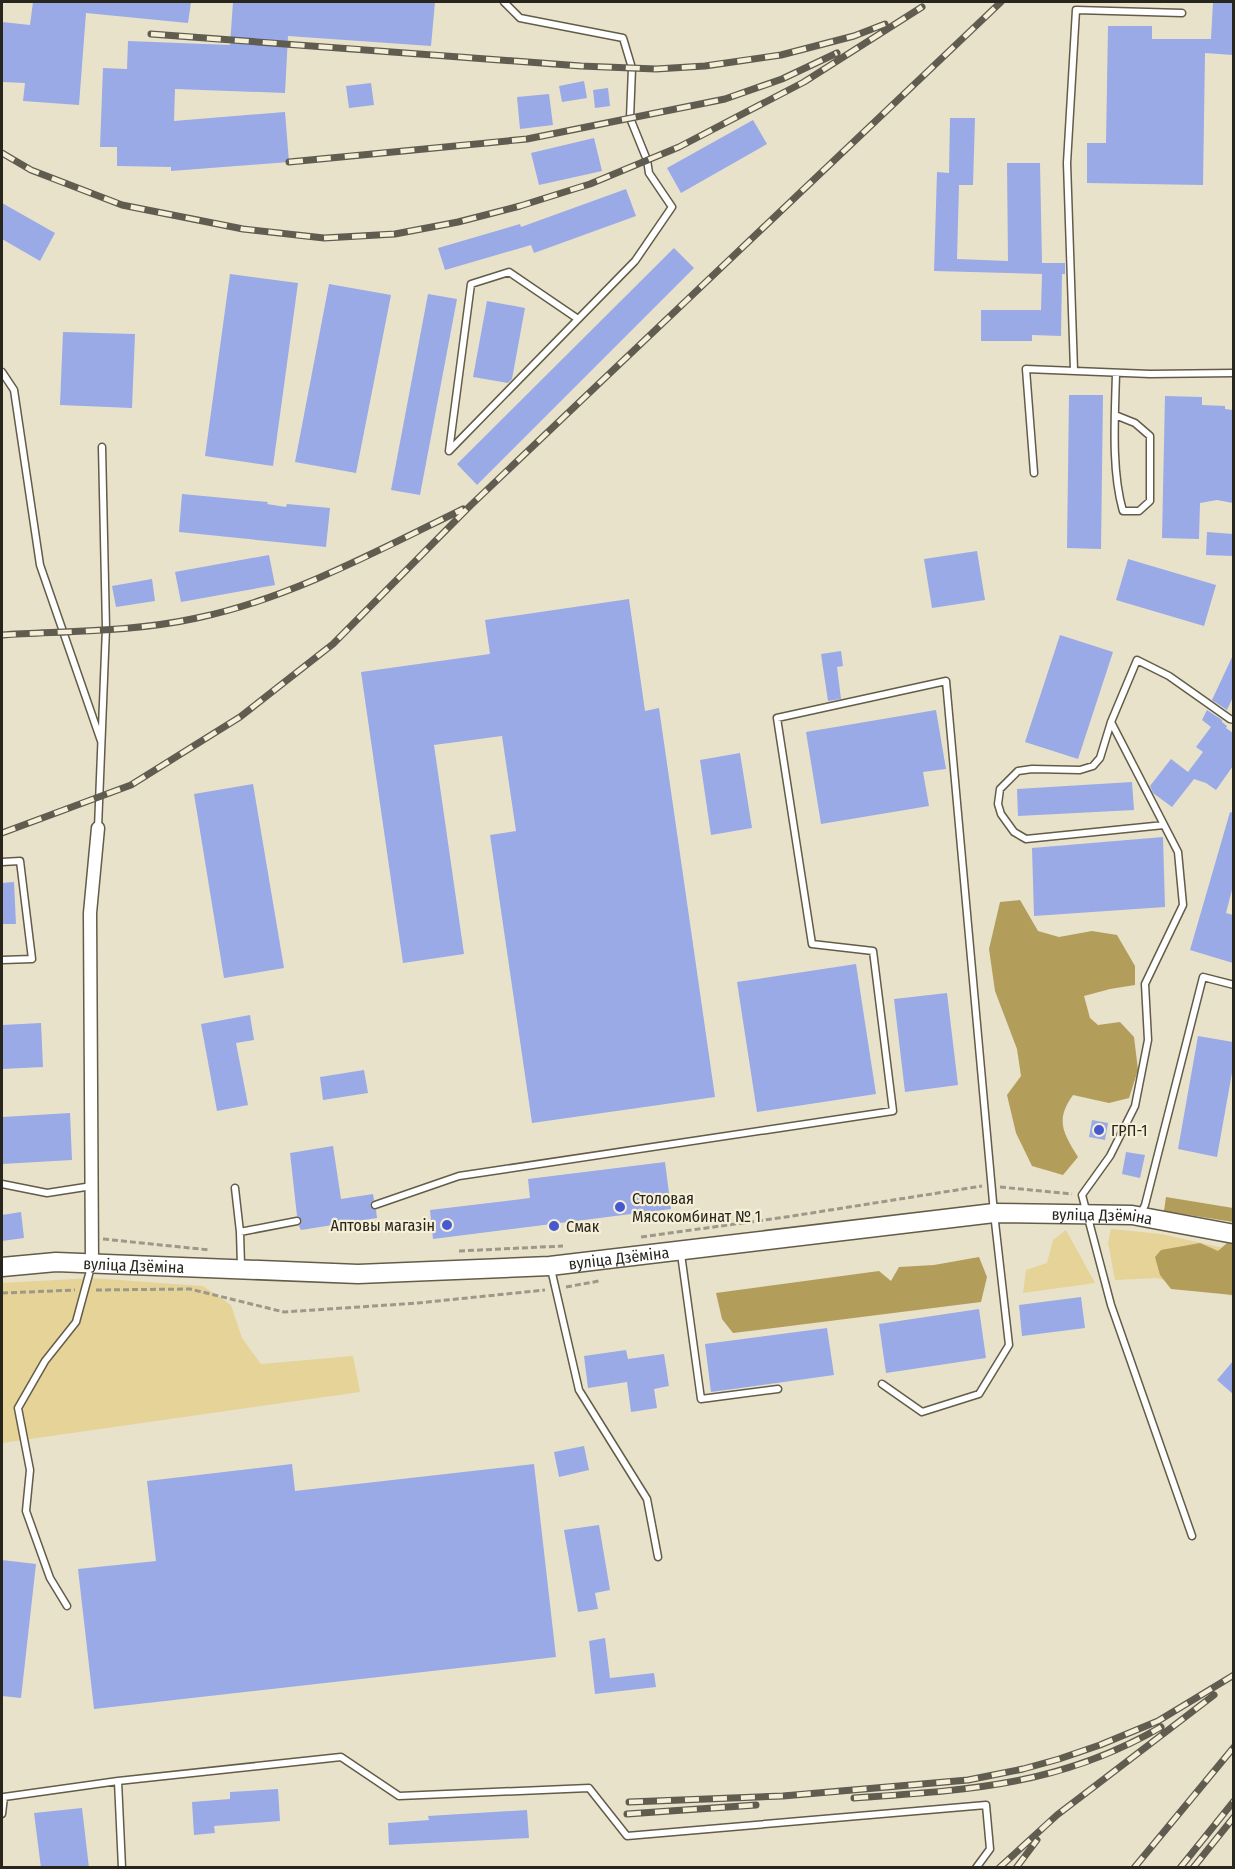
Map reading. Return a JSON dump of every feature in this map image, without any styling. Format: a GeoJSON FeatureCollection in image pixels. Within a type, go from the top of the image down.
{"type":"FeatureCollection","features":[{"type":"Feature","properties":{"kind":"main road","name":"вуліца Дзёміна"},"geometry":{"type":"LineString","coordinates":[[2,1267],[56,1262],[241,1261],[358,1274],[550,1266],[994,1213],[1139,1216],[1233,1234]]}},
{"type":"Feature","properties":{"kind":"street"},"geometry":{"type":"LineString","coordinates":[[92,1263],[90,913],[98,828]]}},
{"type":"Feature","properties":{"kind":"lane"},"geometry":{"type":"LineString","coordinates":[[504,2],[520,18],[622,38],[632,68],[630,118],[647,160],[649,173],[672,207],[635,261],[449,451],[471,284],[509,272],[578,319]]}},
{"type":"Feature","properties":{"kind":"lane"},"geometry":{"type":"LineString","coordinates":[[1074,370],[1067,163],[1076,10],[1182,13]]}},
{"type":"Feature","properties":{"kind":"lane"},"geometry":{"type":"LineString","coordinates":[[1034,474],[1026,369],[1116,373],[1233,373]]}},
{"type":"Feature","properties":{"kind":"lane"},"geometry":{"type":"LineString","coordinates":[[2,372],[14,390],[40,565],[101,741]]}},
{"type":"Feature","properties":{"kind":"lane"},"geometry":{"type":"LineString","coordinates":[[1115,415],[1135,423],[1150,436],[1150,501],[1139,511],[1123,511],[1117,489],[1115,415],[1116,373]]}},
{"type":"Feature","properties":{"kind":"lane"},"geometry":{"type":"LineString","coordinates":[[98,828],[105,628],[102,447]]}},
{"type":"Feature","properties":{"kind":"lane"},"geometry":{"type":"LineString","coordinates":[[1164,825],[1026,839],[1014,832],[1001,814],[1000,789],[1018,771],[1080,770],[1093,766],[1100,758],[1111,722],[1137,660],[1169,676],[1233,720]]}},
{"type":"Feature","properties":{"kind":"lane"},"geometry":{"type":"LineString","coordinates":[[375,1205],[459,1176],[893,1112],[873,951],[812,944],[777,718],[946,681],[994,1213],[1009,1345],[979,1394],[922,1412],[882,1384]]}},
{"type":"Feature","properties":{"kind":"lane"},"geometry":{"type":"LineString","coordinates":[[1111,722],[1178,852],[1183,905],[1145,984],[1148,1040],[1135,1106],[1110,1156],[1082,1195],[1110,1305],[1192,1536]]}},
{"type":"Feature","properties":{"kind":"lane"},"geometry":{"type":"LineString","coordinates":[[2,862],[20,861],[32,959],[2,960]]}},
{"type":"Feature","properties":{"kind":"lane"},"geometry":{"type":"LineString","coordinates":[[1139,1216],[1145,1204],[1203,977],[1233,985]]}},
{"type":"Feature","properties":{"kind":"lane"},"geometry":{"type":"LineString","coordinates":[[2,1184],[48,1193],[92,1185]]}},
{"type":"Feature","properties":{"kind":"lane"},"geometry":{"type":"LineString","coordinates":[[235,1188],[241,1261]]}},
{"type":"Feature","properties":{"kind":"lane"},"geometry":{"type":"LineString","coordinates":[[240,1232],[297,1221]]}},
{"type":"Feature","properties":{"kind":"lane"},"geometry":{"type":"LineString","coordinates":[[680,1250],[701,1399],[778,1389]]}},
{"type":"Feature","properties":{"kind":"lane"},"geometry":{"type":"LineString","coordinates":[[67,1606],[50,1578],[26,1511],[30,1470],[18,1408],[45,1361],[76,1322],[92,1263]]}},
{"type":"Feature","properties":{"kind":"lane"},"geometry":{"type":"LineString","coordinates":[[550,1266],[579,1390],[647,1499],[658,1557]]}},
{"type":"Feature","properties":{"kind":"lane"},"geometry":{"type":"LineString","coordinates":[[2,1814],[4,1797],[118,1781],[341,1757],[399,1796],[589,1788],[627,1836],[986,1805],[990,1849],[976,1868]]}},
{"type":"Feature","properties":{"kind":"lane"},"geometry":{"type":"LineString","coordinates":[[118,1781],[122,1868]]}},
{"type":"Feature","properties":{"kind":"path"},"geometry":{"type":"LineString","coordinates":[[636,1238],[869,1203]]}},
{"type":"Feature","properties":{"kind":"path"},"geometry":{"type":"LineString","coordinates":[[92,1238],[241,1261]]}},
{"type":"Feature","properties":{"kind":"path"},"geometry":{"type":"LineString","coordinates":[[451,1252],[572,1246]]}},
{"type":"Feature","properties":{"kind":"path"},"geometry":{"type":"LineString","coordinates":[[2,1293],[190,1290],[284,1312],[418,1303],[555,1289],[599,1281]]}},
{"type":"Feature","properties":{"kind":"shaded area"},"geometry":{"type":"Polygon","coordinates":[[[1020,900],[1038,931],[1059,937],[1092,931],[1117,935],[1135,966],[1135,985],[1084,996],[1090,1018],[1098,1025],[1120,1022],[1134,1037],[1138,1070],[1129,1098],[1109,1103],[1073,1095],[1064,1112],[1063,1126],[1068,1141],[1078,1157],[1063,1175],[1032,1166],[1016,1133],[1007,1095],[1021,1076],[1017,1049],[995,991],[989,949],[1000,902],[1020,900]]]}},
{"type":"Feature","properties":{"kind":"shaded area"},"geometry":{"type":"Polygon","coordinates":[[[1166,1197],[1233,1208],[1233,1222],[1164,1211],[1166,1197]]]}},
{"type":"Feature","properties":{"kind":"shaded area"},"geometry":{"type":"Polygon","coordinates":[[[1111,1229],[1161,1234],[1233,1250],[1233,1296],[1156,1278],[1115,1280],[1108,1243],[1111,1229]]]}},
{"type":"Feature","properties":{"kind":"shaded area"},"geometry":{"type":"Polygon","coordinates":[[[1066,1230],[1095,1283],[1023,1293],[1026,1270],[1047,1263],[1053,1240],[1066,1230]]]}},
{"type":"Feature","properties":{"kind":"shaded area"},"geometry":{"type":"Polygon","coordinates":[[[1200,1243],[1218,1251],[1227,1243],[1233,1244],[1233,1295],[1171,1289],[1160,1275],[1155,1257],[1161,1250],[1200,1243]]]}},
{"type":"Feature","properties":{"kind":"shaded area"},"geometry":{"type":"Polygon","coordinates":[[[979,1257],[987,1277],[981,1302],[733,1333],[722,1319],[716,1293],[879,1271],[891,1281],[899,1267],[934,1265],[979,1257]]]}},
{"type":"Feature","properties":{"kind":"shaded area"},"geometry":{"type":"Polygon","coordinates":[[[91,1278],[203,1286],[231,1305],[242,1338],[261,1364],[353,1356],[360,1392],[2,1443],[2,1283],[91,1278]]]}},
{"type":"Feature","properties":{"kind":"building"},"geometry":{"type":"Polygon","coordinates":[[[33,2],[191,2],[188,23],[86,13],[79,105],[23,101],[25,83],[2,82],[2,22],[30,25],[33,2]]]}},
{"type":"Feature","properties":{"kind":"building"},"geometry":{"type":"Polygon","coordinates":[[[233,2],[435,2],[431,46],[288,36],[285,93],[175,89],[174,121],[285,112],[289,162],[171,171],[171,167],[117,166],[117,147],[100,147],[103,68],[127,69],[128,41],[230,45],[233,2]]]}},
{"type":"Feature","properties":{"kind":"building"},"geometry":{"type":"Polygon","coordinates":[[[1213,2],[1233,2],[1233,55],[1205,53],[1203,185],[1087,183],[1087,143],[1106,143],[1108,26],[1152,26],[1152,39],[1211,39],[1213,2]]]}},
{"type":"Feature","properties":{"kind":"building"},"geometry":{"type":"Polygon","coordinates":[[[584,81],[587,98],[562,102],[559,86],[584,81]]]}},
{"type":"Feature","properties":{"kind":"building"},"geometry":{"type":"Polygon","coordinates":[[[371,83],[374,105],[349,108],[346,86],[371,83]]]}},
{"type":"Feature","properties":{"kind":"building"},"geometry":{"type":"Polygon","coordinates":[[[608,88],[610,106],[595,108],[593,90],[608,88]]]}},
{"type":"Feature","properties":{"kind":"building"},"geometry":{"type":"Polygon","coordinates":[[[549,94],[553,125],[520,129],[517,97],[549,94]]]}},
{"type":"Feature","properties":{"kind":"building"},"geometry":{"type":"Polygon","coordinates":[[[950,118],[975,118],[973,185],[959,185],[957,259],[1008,261],[1007,163],[1040,163],[1042,263],[1065,263],[1065,274],[1062,274],[1061,336],[1032,335],[1032,341],[981,341],[981,310],[1041,310],[1042,274],[934,271],[937,172],[949,173],[950,118]]]}},
{"type":"Feature","properties":{"kind":"building"},"geometry":{"type":"Polygon","coordinates":[[[753,120],[767,144],[681,193],[667,168],[753,120]]]}},
{"type":"Feature","properties":{"kind":"building"},"geometry":{"type":"Polygon","coordinates":[[[594,138],[602,171],[539,185],[531,153],[594,138]]]}},
{"type":"Feature","properties":{"kind":"building"},"geometry":{"type":"Polygon","coordinates":[[[626,189],[636,216],[534,253],[531,245],[445,270],[438,248],[520,224],[521,227],[626,189]]]}},
{"type":"Feature","properties":{"kind":"building"},"geometry":{"type":"Polygon","coordinates":[[[2,203],[55,233],[40,261],[2,239],[2,203]]]}},
{"type":"Feature","properties":{"kind":"building"},"geometry":{"type":"Polygon","coordinates":[[[674,248],[694,268],[477,485],[457,464],[674,248]]]}},
{"type":"Feature","properties":{"kind":"building"},"geometry":{"type":"Polygon","coordinates":[[[230,274],[298,283],[273,466],[205,456],[230,274]]]}},
{"type":"Feature","properties":{"kind":"building"},"geometry":{"type":"Polygon","coordinates":[[[329,284],[391,295],[356,473],[295,462],[329,284]]]}},
{"type":"Feature","properties":{"kind":"building"},"geometry":{"type":"Polygon","coordinates":[[[428,294],[457,299],[420,495],[391,490],[428,294]]]}},
{"type":"Feature","properties":{"kind":"building"},"geometry":{"type":"Polygon","coordinates":[[[487,301],[525,308],[512,379],[508,383],[473,377],[487,301]]]}},
{"type":"Feature","properties":{"kind":"building"},"geometry":{"type":"Polygon","coordinates":[[[63,332],[135,334],[132,408],[60,405],[63,332]]]}},
{"type":"Feature","properties":{"kind":"building"},"geometry":{"type":"Polygon","coordinates":[[[1069,395],[1103,395],[1101,549],[1067,548],[1069,395]]]}},
{"type":"Feature","properties":{"kind":"building"},"geometry":{"type":"Polygon","coordinates":[[[1165,396],[1202,397],[1202,405],[1225,406],[1225,409],[1233,410],[1233,503],[1217,500],[1200,503],[1199,539],[1162,538],[1165,396]]]}},
{"type":"Feature","properties":{"kind":"building"},"geometry":{"type":"Polygon","coordinates":[[[182,494],[268,502],[267,504],[286,507],[287,504],[330,508],[326,547],[179,532],[182,494]]]}},
{"type":"Feature","properties":{"kind":"building"},"geometry":{"type":"Polygon","coordinates":[[[1207,532],[1233,534],[1233,556],[1206,555],[1207,532]]]}},
{"type":"Feature","properties":{"kind":"building"},"geometry":{"type":"Polygon","coordinates":[[[977,551],[985,600],[932,608],[924,559],[977,551]]]}},
{"type":"Feature","properties":{"kind":"building"},"geometry":{"type":"Polygon","coordinates":[[[269,555],[275,585],[181,602],[175,572],[269,555]]]}},
{"type":"Feature","properties":{"kind":"building"},"geometry":{"type":"Polygon","coordinates":[[[1128,559],[1216,585],[1204,626],[1116,600],[1128,559]]]}},
{"type":"Feature","properties":{"kind":"building"},"geometry":{"type":"Polygon","coordinates":[[[152,579],[155,601],[116,607],[112,586],[152,579]]]}},
{"type":"Feature","properties":{"kind":"building"},"geometry":{"type":"Polygon","coordinates":[[[629,599],[645,711],[659,708],[715,1097],[532,1123],[490,835],[516,831],[502,736],[434,745],[464,954],[403,963],[361,672],[490,654],[485,620],[629,599]]]}},
{"type":"Feature","properties":{"kind":"building"},"geometry":{"type":"Polygon","coordinates":[[[1060,635],[1113,652],[1078,759],[1025,742],[1060,635]]]}},
{"type":"Feature","properties":{"kind":"building"},"geometry":{"type":"Polygon","coordinates":[[[841,651],[843,666],[837,667],[841,699],[828,701],[821,654],[841,651]]]}},
{"type":"Feature","properties":{"kind":"building"},"geometry":{"type":"Polygon","coordinates":[[[1233,655],[1233,697],[1227,710],[1212,700],[1233,655]]]}},
{"type":"Feature","properties":{"kind":"building"},"geometry":{"type":"Polygon","coordinates":[[[936,710],[946,769],[923,772],[929,806],[821,824],[806,732],[936,710]]]}},
{"type":"Feature","properties":{"kind":"building"},"geometry":{"type":"Polygon","coordinates":[[[1207,710],[1222,720],[1226,728],[1233,733],[1233,766],[1216,790],[1194,779],[1172,807],[1153,793],[1150,786],[1171,759],[1188,772],[1203,752],[1196,747],[1211,727],[1202,720],[1207,710]]]}},
{"type":"Feature","properties":{"kind":"building"},"geometry":{"type":"Polygon","coordinates":[[[740,753],[752,828],[711,835],[700,760],[740,753]]]}},
{"type":"Feature","properties":{"kind":"building"},"geometry":{"type":"Polygon","coordinates":[[[1132,782],[1134,810],[1018,816],[1017,789],[1132,782]]]}},
{"type":"Feature","properties":{"kind":"building"},"geometry":{"type":"Polygon","coordinates":[[[253,784],[284,968],[224,978],[194,794],[253,784]]]}},
{"type":"Feature","properties":{"kind":"building"},"geometry":{"type":"Polygon","coordinates":[[[1230,812],[1233,813],[1233,886],[1226,913],[1233,915],[1233,963],[1190,950],[1230,812]]]}},
{"type":"Feature","properties":{"kind":"building"},"geometry":{"type":"Polygon","coordinates":[[[1163,837],[1165,907],[1034,916],[1032,848],[1163,837]]]}},
{"type":"Feature","properties":{"kind":"building"},"geometry":{"type":"Polygon","coordinates":[[[14,882],[16,924],[2,924],[2,883],[14,882]]]}},
{"type":"Feature","properties":{"kind":"building"},"geometry":{"type":"Polygon","coordinates":[[[856,964],[876,1094],[757,1112],[737,982],[856,964]]]}},
{"type":"Feature","properties":{"kind":"building"},"geometry":{"type":"Polygon","coordinates":[[[947,993],[958,1085],[905,1092],[894,999],[947,993]]]}},
{"type":"Feature","properties":{"kind":"building"},"geometry":{"type":"Polygon","coordinates":[[[250,1015],[254,1040],[236,1043],[248,1105],[217,1111],[201,1024],[250,1015]]]}},
{"type":"Feature","properties":{"kind":"building"},"geometry":{"type":"Polygon","coordinates":[[[41,1023],[43,1067],[2,1069],[2,1025],[41,1023]]]}},
{"type":"Feature","properties":{"kind":"building"},"geometry":{"type":"Polygon","coordinates":[[[1198,1036],[1233,1042],[1233,1067],[1217,1157],[1178,1149],[1198,1036]]]}},
{"type":"Feature","properties":{"kind":"building"},"geometry":{"type":"Polygon","coordinates":[[[364,1070],[368,1093],[323,1100],[320,1077],[364,1070]]]}},
{"type":"Feature","properties":{"kind":"building"},"geometry":{"type":"Polygon","coordinates":[[[70,1113],[72,1160],[2,1164],[2,1117],[70,1113]]]}},
{"type":"Feature","properties":{"kind":"building","name":"ГРП-1"},"geometry":{"type":"Polygon","coordinates":[[[1092,1120],[1108,1123],[1105,1140],[1089,1137],[1092,1120]]]}},
{"type":"Feature","properties":{"kind":"building"},"geometry":{"type":"Polygon","coordinates":[[[333,1146],[341,1199],[373,1194],[374,1200],[370,1206],[376,1210],[377,1218],[301,1230],[299,1226],[302,1221],[297,1216],[290,1153],[333,1146]]]}},
{"type":"Feature","properties":{"kind":"building"},"geometry":{"type":"Polygon","coordinates":[[[1126,1152],[1145,1155],[1140,1178],[1122,1174],[1126,1152]]]}},
{"type":"Feature","properties":{"kind":"building"},"geometry":{"type":"Polygon","coordinates":[[[665,1162],[671,1209],[433,1239],[430,1210],[530,1198],[528,1179],[665,1162]]]}},
{"type":"Feature","properties":{"kind":"building"},"geometry":{"type":"Polygon","coordinates":[[[21,1212],[24,1238],[2,1241],[2,1215],[21,1212]]]}},
{"type":"Feature","properties":{"kind":"building"},"geometry":{"type":"Polygon","coordinates":[[[1081,1297],[1085,1328],[1022,1336],[1019,1305],[1081,1297]]]}},
{"type":"Feature","properties":{"kind":"building"},"geometry":{"type":"Polygon","coordinates":[[[979,1309],[986,1358],[886,1373],[879,1324],[979,1309]]]}},
{"type":"Feature","properties":{"kind":"building"},"geometry":{"type":"Polygon","coordinates":[[[827,1328],[834,1375],[711,1392],[705,1344],[827,1328]]]}},
{"type":"Feature","properties":{"kind":"building"},"geometry":{"type":"Polygon","coordinates":[[[626,1350],[628,1359],[664,1354],[669,1386],[654,1389],[657,1408],[631,1412],[627,1382],[588,1388],[584,1356],[626,1350]]]}},
{"type":"Feature","properties":{"kind":"building"},"geometry":{"type":"Polygon","coordinates":[[[1233,1361],[1233,1394],[1217,1380],[1233,1361]]]}},
{"type":"Feature","properties":{"kind":"building"},"geometry":{"type":"Polygon","coordinates":[[[584,1446],[589,1470],[559,1477],[554,1452],[584,1446]]]}},
{"type":"Feature","properties":{"kind":"building"},"geometry":{"type":"Polygon","coordinates":[[[292,1464],[295,1491],[534,1464],[556,1657],[94,1709],[78,1569],[156,1561],[147,1481],[292,1464]]]}},
{"type":"Feature","properties":{"kind":"building"},"geometry":{"type":"Polygon","coordinates":[[[599,1525],[610,1590],[595,1593],[598,1609],[578,1612],[564,1530],[599,1525]]]}},
{"type":"Feature","properties":{"kind":"building"},"geometry":{"type":"Polygon","coordinates":[[[2,1560],[36,1564],[21,1698],[2,1696],[2,1560]]]}},
{"type":"Feature","properties":{"kind":"building"},"geometry":{"type":"Polygon","coordinates":[[[605,1638],[610,1678],[654,1673],[656,1687],[595,1694],[589,1641],[605,1638]]]}},
{"type":"Feature","properties":{"kind":"building"},"geometry":{"type":"Polygon","coordinates":[[[278,1789],[280,1821],[214,1826],[215,1833],[194,1835],[192,1802],[230,1799],[230,1792],[278,1789]]]}},
{"type":"Feature","properties":{"kind":"building"},"geometry":{"type":"Polygon","coordinates":[[[82,1808],[89,1868],[41,1868],[34,1813],[82,1808]]]}},
{"type":"Feature","properties":{"kind":"building"},"geometry":{"type":"Polygon","coordinates":[[[527,1810],[529,1838],[389,1845],[388,1823],[429,1820],[428,1816],[527,1810]]]}},
{"type":"Feature","properties":{"kind":"railway"},"geometry":{"type":"LineString","coordinates":[[2,833],[131,785],[240,717],[333,644],[471,505],[1001,2]]}},
{"type":"Feature","properties":{"kind":"railway"},"geometry":{"type":"LineString","coordinates":[[2,153],[31,170],[122,205],[243,229],[324,238],[395,234],[458,222],[520,206],[590,184],[679,147],[804,82],[922,7]]}},
{"type":"Feature","properties":{"kind":"railway"},"geometry":{"type":"LineString","coordinates":[[151,34],[581,66],[656,69],[705,66],[781,55],[854,36],[885,24]]}},
{"type":"Feature","properties":{"kind":"railway"},"geometry":{"type":"LineString","coordinates":[[289,162],[527,139],[725,99],[782,79],[837,53]]}},
{"type":"Feature","properties":{"kind":"railway"},"geometry":{"type":"LineString","coordinates":[[2,635],[149,626],[173,623],[232,609],[333,572],[463,509]]}},
{"type":"Feature","properties":{"kind":"railway"},"geometry":{"type":"LineString","coordinates":[[629,1802],[783,1796],[968,1780],[1023,1769],[1100,1745],[1158,1721],[1234,1675]]}},
{"type":"Feature","properties":{"kind":"railway"},"geometry":{"type":"LineString","coordinates":[[999,1868],[1057,1815],[1214,1695]]}},
{"type":"Feature","properties":{"kind":"railway"},"geometry":{"type":"LineString","coordinates":[[854,1798],[936,1792],[1012,1782],[1086,1762],[1123,1747],[1161,1727]]}},
{"type":"Feature","properties":{"kind":"railway"},"geometry":{"type":"LineString","coordinates":[[1134,1868],[1234,1747]]}},
{"type":"Feature","properties":{"kind":"railway"},"geometry":{"type":"LineString","coordinates":[[1180,1868],[1234,1801]]}},
{"type":"Feature","properties":{"kind":"railway"},"geometry":{"type":"LineString","coordinates":[[627,1814],[756,1805]]}},
{"type":"Feature","properties":{"kind":"railway"},"geometry":{"type":"LineString","coordinates":[[1193,1868],[1234,1817]]}},
{"type":"Feature","properties":{"kind":"railway"},"geometry":{"type":"LineString","coordinates":[[1016,1868],[1037,1840]]}},
{"type":"Feature","properties":{"kind":"place","name":"ГРП-1"},"geometry":{"type":"Point","coordinates":[1099,1130]}},
{"type":"Feature","properties":{"kind":"place","name":"Столовая Мясокомбинат № 1"},"geometry":{"type":"Point","coordinates":[620,1207]}},
{"type":"Feature","properties":{"kind":"place","name":"Аптовы магазін"},"geometry":{"type":"Point","coordinates":[447,1225]}},
{"type":"Feature","properties":{"kind":"place","name":"Смак"},"geometry":{"type":"Point","coordinates":[554,1226]}}]}
